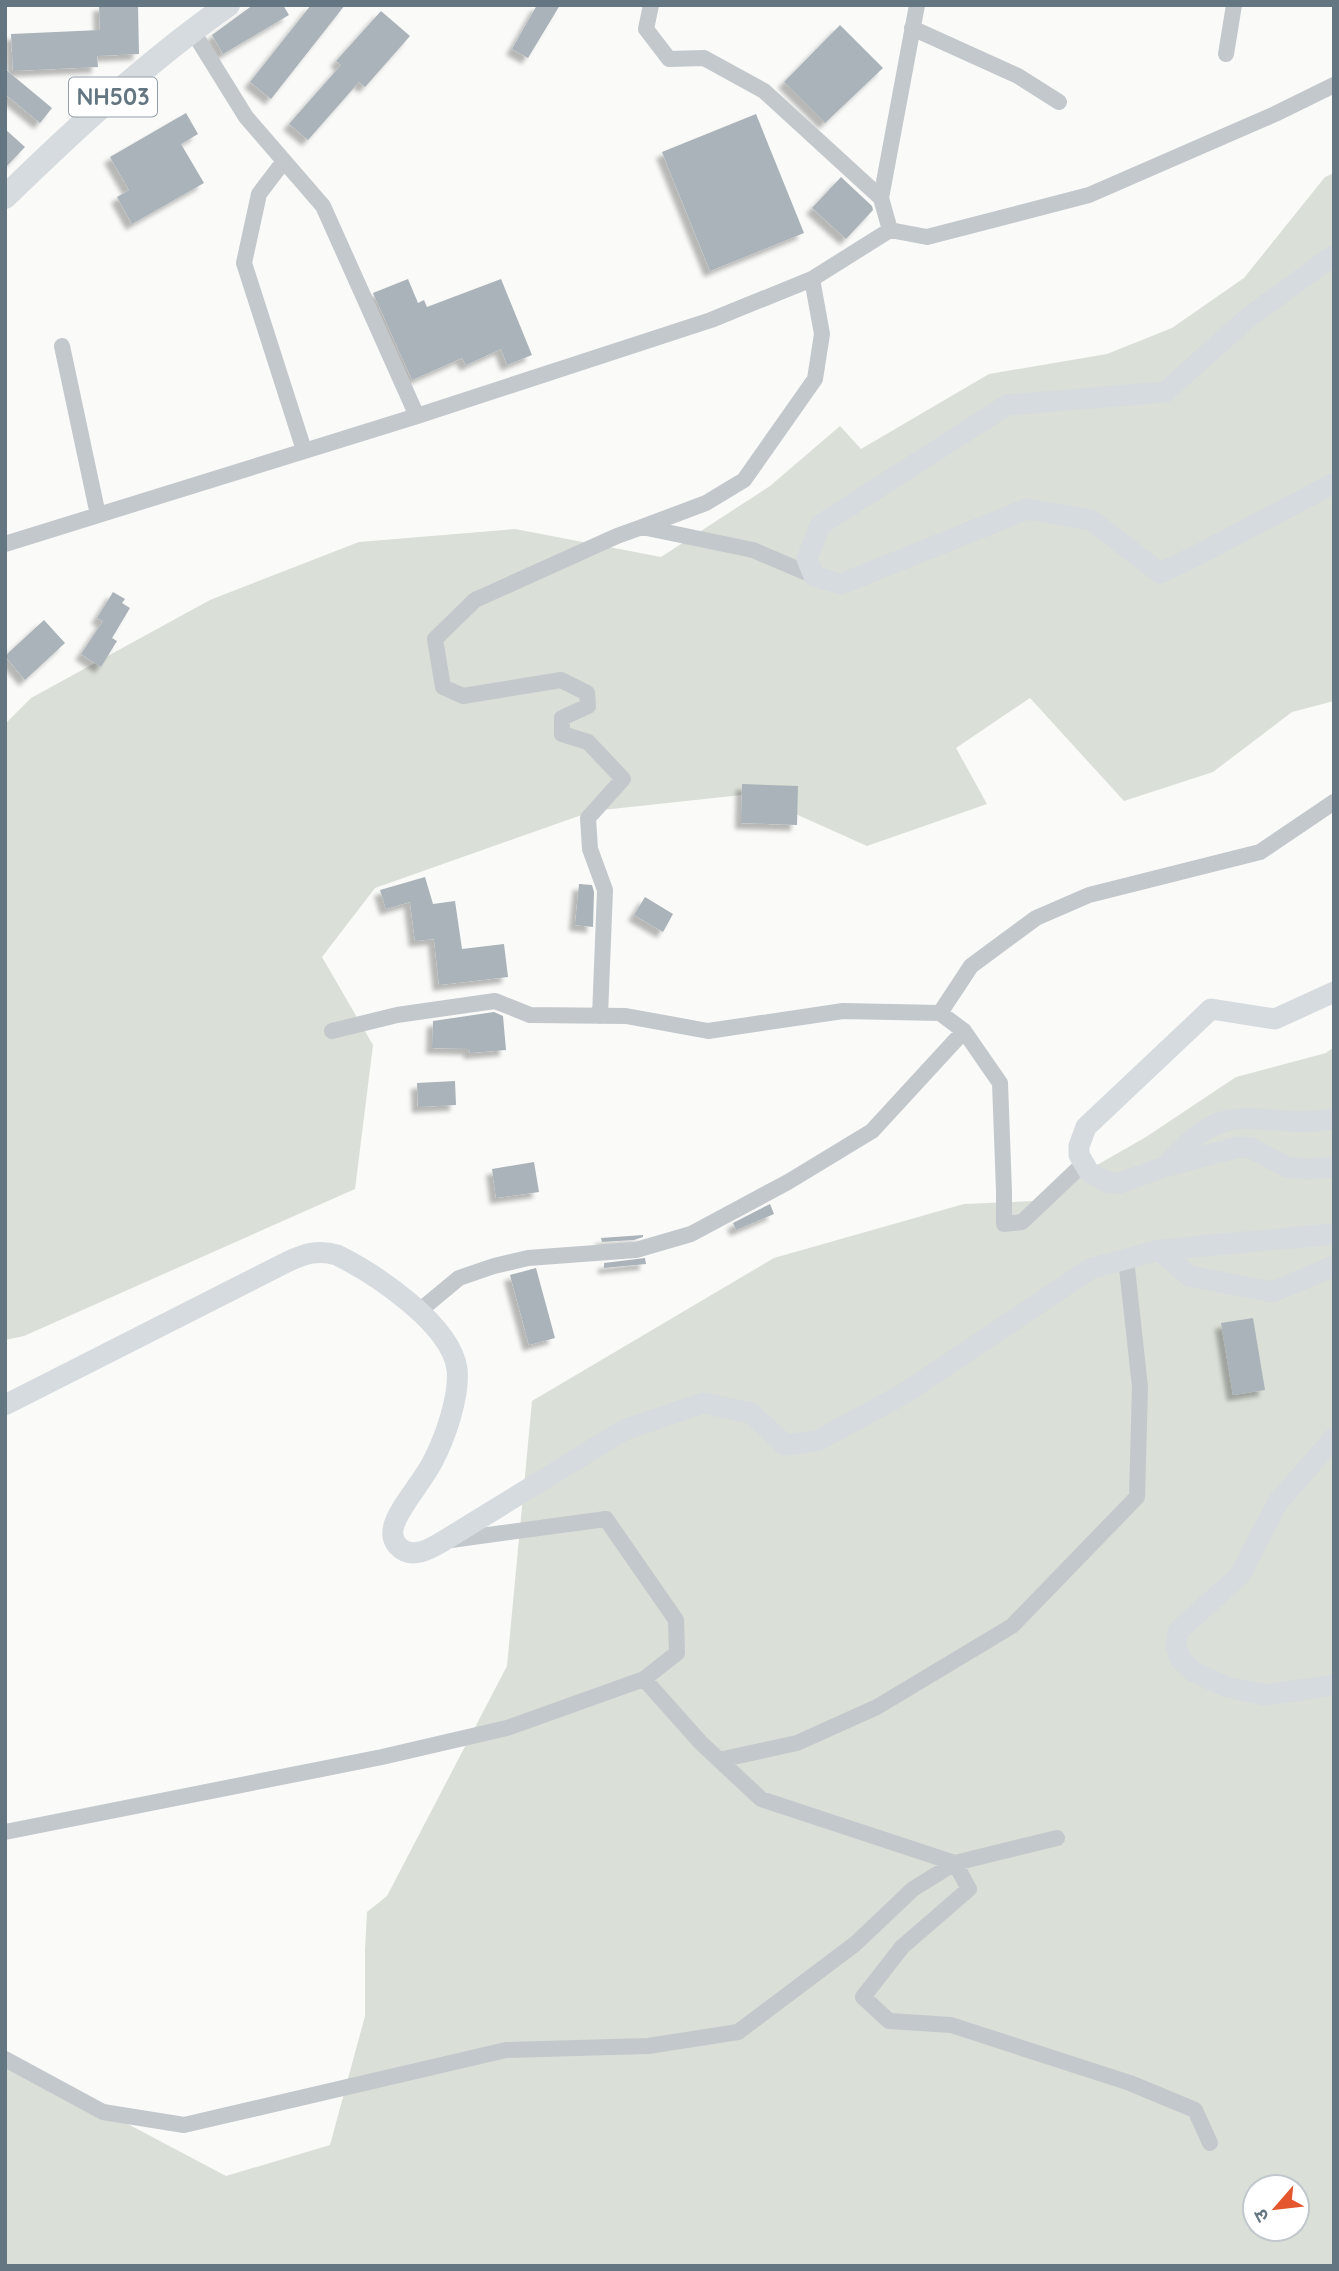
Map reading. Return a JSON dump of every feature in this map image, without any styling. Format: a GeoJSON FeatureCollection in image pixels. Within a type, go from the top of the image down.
{"type":"FeatureCollection","features":[{"type":"Feature","properties":{"kind":"main road","name":"NH503"},"geometry":{"type":"LineString","coordinates":[[5,197],[67,137],[192,30],[228,5]]}},
{"type":"Feature","properties":{"kind":"street"},"geometry":{"type":"LineString","coordinates":[[651,5],[646,29],[669,59],[704,58],[764,91],[881,198]]}},
{"type":"Feature","properties":{"kind":"street"},"geometry":{"type":"LineString","coordinates":[[890,230],[881,198],[917,5]]}},
{"type":"Feature","properties":{"kind":"street"},"geometry":{"type":"LineString","coordinates":[[1226,54],[1234,5]]}},
{"type":"Feature","properties":{"kind":"street"},"geometry":{"type":"LineString","coordinates":[[912,28],[1018,76],[1059,102]]}},
{"type":"Feature","properties":{"kind":"street"},"geometry":{"type":"LineString","coordinates":[[192,30],[246,117],[323,206],[417,416]]}},
{"type":"Feature","properties":{"kind":"street"},"geometry":{"type":"LineString","coordinates":[[5,544],[417,416],[711,320],[813,279],[890,230],[927,237],[1089,195],[1275,114],[1334,85]]}},
{"type":"Feature","properties":{"kind":"street"},"geometry":{"type":"LineString","coordinates":[[284,161],[260,194],[244,263],[304,450]]}},
{"type":"Feature","properties":{"kind":"street"},"geometry":{"type":"LineString","coordinates":[[814,576],[807,559],[820,525],[1007,405],[1165,392],[1249,317],[1334,255]]}},
{"type":"Feature","properties":{"kind":"street"},"geometry":{"type":"LineString","coordinates":[[600,1016],[605,890],[590,849],[588,818],[623,779],[588,742],[562,734],[562,718],[588,706],[587,693],[561,680],[463,696],[443,687],[435,639],[475,600],[617,536],[706,503],[744,480],[815,379],[822,334],[813,279]]}},
{"type":"Feature","properties":{"kind":"street"},"geometry":{"type":"LineString","coordinates":[[62,346],[98,515]]}},
{"type":"Feature","properties":{"kind":"street"},"geometry":{"type":"LineString","coordinates":[[642,527],[753,550],[814,576],[841,584],[1027,509],[1091,520],[1160,573],[1334,483]]}},
{"type":"Feature","properties":{"kind":"street"},"geometry":{"type":"LineString","coordinates":[[940,1013],[971,966],[1036,918],[1089,895],[1260,852],[1334,802]]}},
{"type":"Feature","properties":{"kind":"street"},"geometry":{"type":"LineString","coordinates":[[1334,992],[1275,1018],[1211,1009],[1086,1127],[1079,1146],[1079,1155],[1089,1172],[1109,1183],[1120,1183],[1167,1166],[1244,1147],[1287,1167],[1334,1167]]}},
{"type":"Feature","properties":{"kind":"street"},"geometry":{"type":"LineString","coordinates":[[332,1031],[397,1015],[495,1001],[530,1015],[626,1016],[708,1031],[843,1011],[940,1013],[964,1031],[1000,1083],[1003,1224],[1022,1222],[1083,1164]]}},
{"type":"Feature","properties":{"kind":"street"},"geometry":{"type":"LineString","coordinates":[[418,1312],[459,1278],[495,1266],[528,1258],[636,1250],[691,1234],[788,1182],[872,1131],[964,1031]]}},
{"type":"Feature","properties":{"kind":"street"},"geometry":{"type":"LineString","coordinates":[[1167,1166],[1203,1129],[1236,1117],[1300,1122],[1334,1119]]}},
{"type":"Feature","properties":{"kind":"street"},"geometry":{"type":"LineString","coordinates":[[5,1405],[275,1268],[309,1253],[328,1252],[349,1261],[418,1312],[440,1334],[457,1367],[456,1388],[446,1429],[433,1461],[392,1532],[400,1548],[418,1553],[445,1540],[624,1430],[703,1403],[751,1413],[785,1445],[817,1441],[905,1393],[1090,1269],[1159,1250],[1334,1234]]}},
{"type":"Feature","properties":{"kind":"street"},"geometry":{"type":"LineString","coordinates":[[1159,1250],[1189,1276],[1272,1292],[1334,1266]]}},
{"type":"Feature","properties":{"kind":"street"},"geometry":{"type":"LineString","coordinates":[[719,1760],[797,1743],[877,1707],[1012,1626],[1137,1497],[1140,1387],[1126,1259]]}},
{"type":"Feature","properties":{"kind":"street"},"geometry":{"type":"LineString","coordinates":[[1334,1438],[1278,1502],[1240,1575],[1178,1631],[1176,1645],[1180,1658],[1194,1672],[1227,1687],[1265,1695],[1334,1685]]}},
{"type":"Feature","properties":{"kind":"street"},"geometry":{"type":"LineString","coordinates":[[5,1832],[382,1757],[507,1728],[644,1679],[677,1653],[676,1620],[606,1519],[445,1540]]}},
{"type":"Feature","properties":{"kind":"street"},"geometry":{"type":"LineString","coordinates":[[644,1679],[701,1743],[761,1799],[956,1863],[969,1889],[902,1947],[863,1997],[889,2021],[951,2025],[1130,2083],[1195,2110],[1210,2143]]}},
{"type":"Feature","properties":{"kind":"street"},"geometry":{"type":"LineString","coordinates":[[5,2059],[103,2112],[184,2125],[506,2050],[648,2046],[738,2032],[855,1944],[913,1889],[956,1863],[1057,1838]]}},
{"type":"Feature","properties":{"kind":"shaded area"},"geometry":{"type":"Polygon","coordinates":[[[1334,173],[1334,701],[1292,712],[1213,772],[1124,801],[1030,698],[956,748],[987,804],[867,846],[751,794],[593,811],[375,888],[322,957],[373,1045],[355,1189],[24,1336],[5,1340],[5,724],[31,698],[210,600],[359,542],[515,529],[661,557],[770,486],[840,426],[861,449],[989,374],[1107,354],[1172,328],[1244,278],[1325,177],[1334,173]]]}},
{"type":"Feature","properties":{"kind":"shaded area"},"geometry":{"type":"Polygon","coordinates":[[[1334,1047],[1334,2266],[5,2266],[5,2059],[226,2176],[330,2145],[365,2016],[367,1912],[387,1896],[507,1666],[532,1401],[774,1258],[964,1204],[1034,1201],[1146,1137],[1236,1077],[1326,1053],[1334,1047]]]}},
{"type":"Feature","properties":{"kind":"building"},"geometry":{"type":"Polygon","coordinates":[[[99,5],[138,5],[139,54],[97,56],[98,67],[13,71],[11,34],[100,30],[99,5]]]}},
{"type":"Feature","properties":{"kind":"building"},"geometry":{"type":"Polygon","coordinates":[[[253,5],[283,5],[289,15],[223,54],[212,35],[253,5]]]}},
{"type":"Feature","properties":{"kind":"building"},"geometry":{"type":"Polygon","coordinates":[[[311,5],[345,5],[271,99],[250,82],[311,5]]]}},
{"type":"Feature","properties":{"kind":"building"},"geometry":{"type":"Polygon","coordinates":[[[537,5],[560,5],[528,58],[512,49],[537,5]]]}},
{"type":"Feature","properties":{"kind":"building"},"geometry":{"type":"Polygon","coordinates":[[[381,11],[410,36],[365,87],[359,82],[308,140],[289,124],[341,65],[336,61],[381,11]]]}},
{"type":"Feature","properties":{"kind":"building"},"geometry":{"type":"Polygon","coordinates":[[[840,25],[883,68],[825,123],[784,82],[840,25]]]}},
{"type":"Feature","properties":{"kind":"building"},"geometry":{"type":"Polygon","coordinates":[[[5,69],[52,108],[40,123],[5,94],[5,69]]]}},
{"type":"Feature","properties":{"kind":"building"},"geometry":{"type":"Polygon","coordinates":[[[186,113],[198,134],[181,144],[204,183],[132,224],[117,197],[129,190],[110,157],[186,113]]]}},
{"type":"Feature","properties":{"kind":"building"},"geometry":{"type":"Polygon","coordinates":[[[756,114],[804,233],[710,271],[662,152],[756,114]]]}},
{"type":"Feature","properties":{"kind":"building"},"geometry":{"type":"Polygon","coordinates":[[[5,129],[25,147],[5,168],[5,129]]]}},
{"type":"Feature","properties":{"kind":"building"},"geometry":{"type":"Polygon","coordinates":[[[841,177],[873,210],[846,239],[812,208],[841,177]]]}},
{"type":"Feature","properties":{"kind":"building"},"geometry":{"type":"Polygon","coordinates":[[[408,279],[418,303],[424,300],[427,307],[501,279],[532,355],[507,365],[501,349],[466,365],[462,358],[412,380],[373,293],[408,279]]]}},
{"type":"Feature","properties":{"kind":"building"},"geometry":{"type":"Polygon","coordinates":[[[113,592],[125,599],[122,603],[130,608],[112,638],[117,641],[101,667],[81,654],[103,621],[97,618],[113,592]]]}},
{"type":"Feature","properties":{"kind":"building"},"geometry":{"type":"Polygon","coordinates":[[[44,620],[65,643],[25,680],[5,656],[44,620]]]}},
{"type":"Feature","properties":{"kind":"building"},"geometry":{"type":"Polygon","coordinates":[[[742,784],[798,786],[797,825],[741,823],[742,784]]]}},
{"type":"Feature","properties":{"kind":"building"},"geometry":{"type":"Polygon","coordinates":[[[425,877],[433,904],[455,901],[462,949],[504,944],[508,977],[439,985],[434,939],[415,941],[410,902],[386,909],[380,890],[425,877]]]}},
{"type":"Feature","properties":{"kind":"building"},"geometry":{"type":"Polygon","coordinates":[[[579,884],[592,885],[593,927],[575,925],[579,884]]]}},
{"type":"Feature","properties":{"kind":"building"},"geometry":{"type":"Polygon","coordinates":[[[645,897],[673,914],[663,932],[634,915],[645,897]]]}},
{"type":"Feature","properties":{"kind":"building"},"geometry":{"type":"Polygon","coordinates":[[[494,1012],[503,1016],[506,1050],[470,1053],[469,1049],[432,1048],[433,1021],[494,1012]]]}},
{"type":"Feature","properties":{"kind":"building"},"geometry":{"type":"Polygon","coordinates":[[[455,1081],[456,1105],[418,1107],[417,1083],[455,1081]]]}},
{"type":"Feature","properties":{"kind":"building"},"geometry":{"type":"Polygon","coordinates":[[[534,1162],[539,1192],[496,1198],[492,1169],[534,1162]]]}},
{"type":"Feature","properties":{"kind":"building"},"geometry":{"type":"Polygon","coordinates":[[[770,1204],[774,1214],[736,1230],[733,1223],[770,1204]]]}},
{"type":"Feature","properties":{"kind":"building"},"geometry":{"type":"Polygon","coordinates":[[[643,1235],[634,1240],[602,1242],[601,1238],[643,1235]]]}},
{"type":"Feature","properties":{"kind":"building"},"geometry":{"type":"Polygon","coordinates":[[[645,1258],[646,1264],[604,1268],[604,1263],[645,1258]]]}},
{"type":"Feature","properties":{"kind":"building"},"geometry":{"type":"Polygon","coordinates":[[[536,1268],[555,1338],[529,1345],[510,1275],[536,1268]]]}},
{"type":"Feature","properties":{"kind":"building"},"geometry":{"type":"Polygon","coordinates":[[[1253,1318],[1265,1390],[1233,1395],[1221,1323],[1253,1318]]]}}]}
